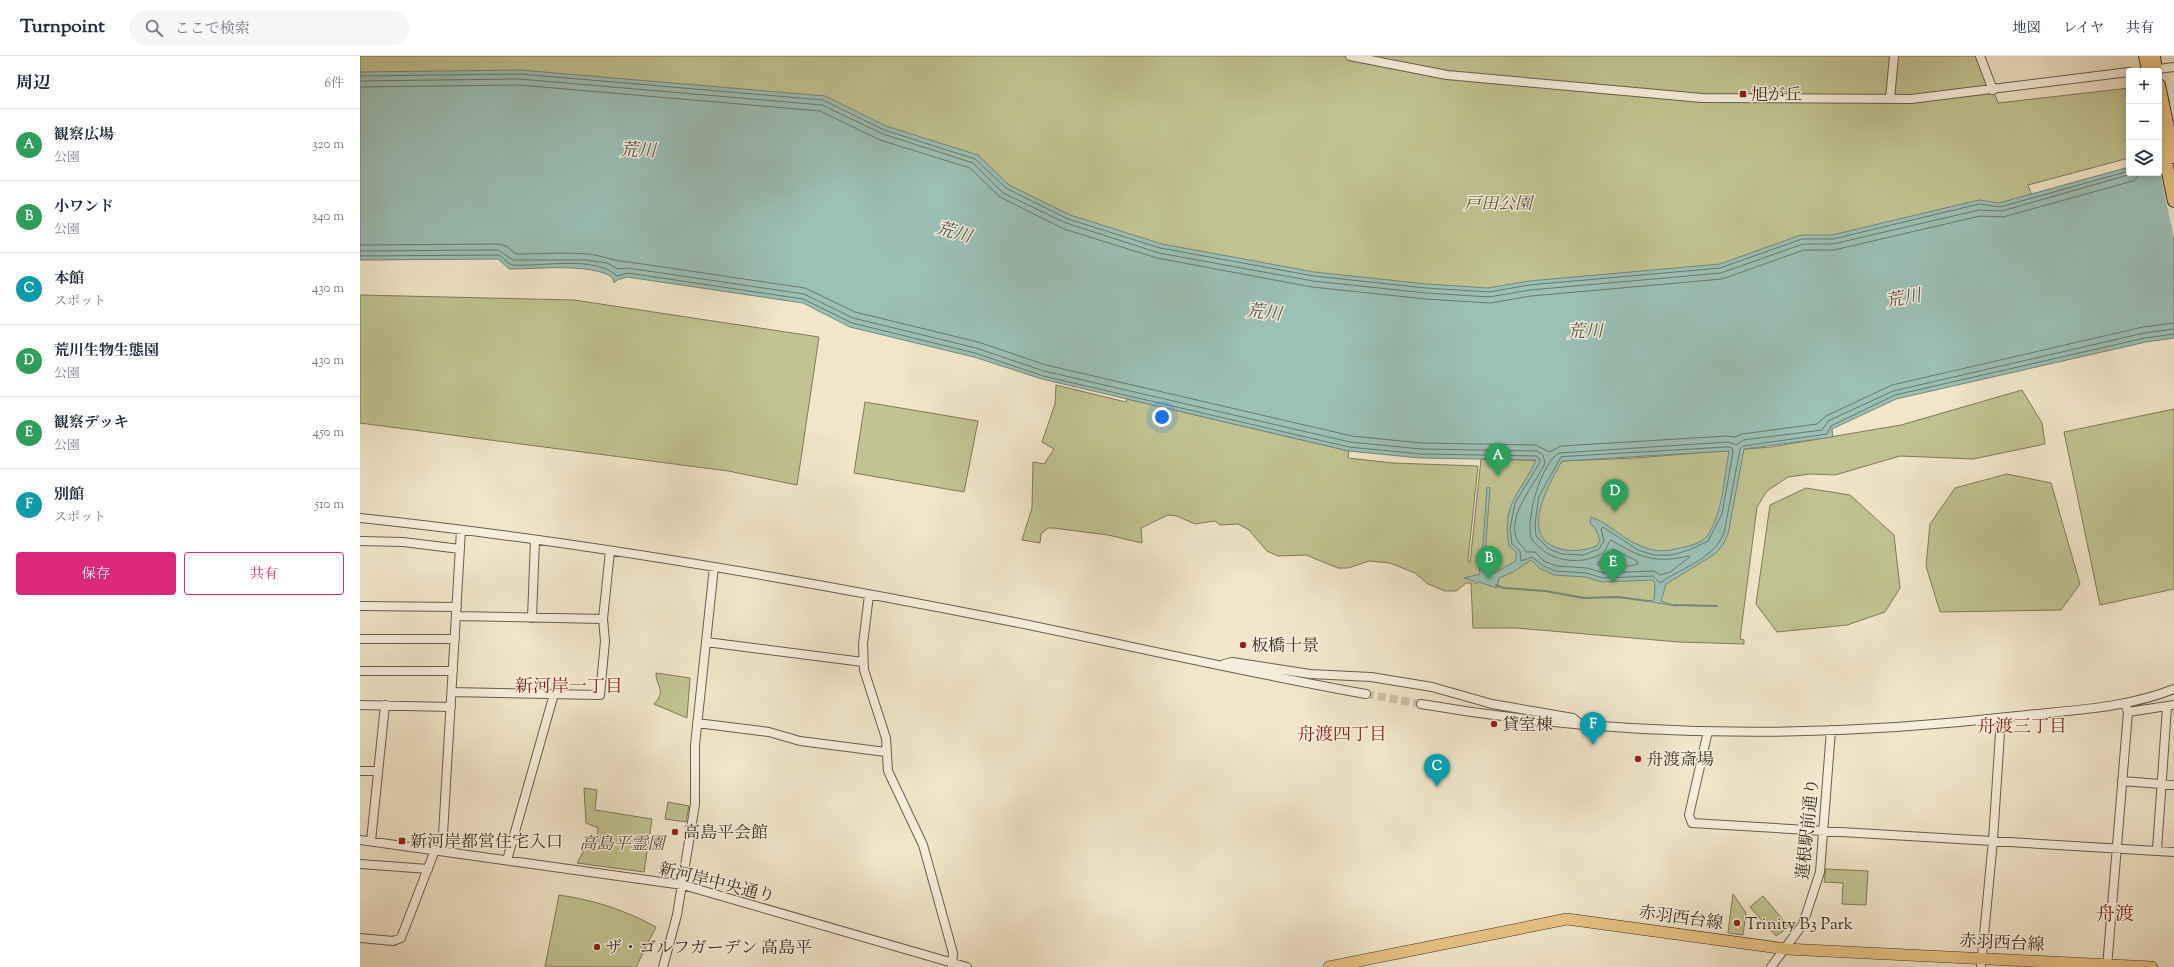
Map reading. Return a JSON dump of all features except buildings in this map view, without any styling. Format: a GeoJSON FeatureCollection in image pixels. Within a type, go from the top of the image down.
{"type":"FeatureCollection","features":[{"type":"Feature","properties":{"kind":"highway"},"geometry":{"type":"LineString","coordinates":[[2145,56],[2149,68]]}},
{"type":"Feature","properties":{"kind":"highway"},"geometry":{"type":"LineString","coordinates":[[2151,68],[2154,56]]}},
{"type":"Feature","properties":{"kind":"highway"},"geometry":{"type":"LineString","coordinates":[[2162,100],[2174,157]]}},
{"type":"Feature","properties":{"kind":"highway"},"geometry":{"type":"LineString","coordinates":[[2161,140],[2174,201]]}},
{"type":"Feature","properties":{"kind":"main road","name":"赤羽西台線"},"geometry":{"type":"LineString","coordinates":[[1329,967],[1567,919],[1786,949],[1982,963],[2152,967]]}},
{"type":"Feature","properties":{"kind":"street"},"geometry":{"type":"LineString","coordinates":[[1350,56],[1447,75],[1676,97],[1935,97],[2126,72]]}},
{"type":"Feature","properties":{"kind":"street"},"geometry":{"type":"LineString","coordinates":[[1890,98],[1894,56]]}},
{"type":"Feature","properties":{"kind":"street"},"geometry":{"type":"LineString","coordinates":[[1980,56],[1993,90]]}},
{"type":"Feature","properties":{"kind":"street"},"geometry":{"type":"LineString","coordinates":[[2162,68],[2174,67]]}},
{"type":"Feature","properties":{"kind":"street"},"geometry":{"type":"LineString","coordinates":[[360,518],[535,540],[714,567],[1009,621],[1218,665],[1366,694]]}},
{"type":"Feature","properties":{"kind":"street"},"geometry":{"type":"LineString","coordinates":[[360,938],[393,941],[401,938],[428,869],[439,851],[452,692],[461,530]]}},
{"type":"Feature","properties":{"kind":"street"},"geometry":{"type":"LineString","coordinates":[[532,618],[535,540]]}},
{"type":"Feature","properties":{"kind":"street"},"geometry":{"type":"LineString","coordinates":[[360,541],[403,542],[460,549]]}},
{"type":"Feature","properties":{"kind":"street"},"geometry":{"type":"LineString","coordinates":[[452,692],[600,696],[605,641],[603,620],[610,551]]}},
{"type":"Feature","properties":{"kind":"street"},"geometry":{"type":"LineString","coordinates":[[663,967],[678,915],[695,804],[695,745],[714,567]]}},
{"type":"Feature","properties":{"kind":"street"},"geometry":{"type":"LineString","coordinates":[[870,595],[863,644],[863,662],[884,731],[888,771],[916,828],[953,953],[953,964]]}},
{"type":"Feature","properties":{"kind":"street"},"geometry":{"type":"LineString","coordinates":[[360,606],[457,607]]}},
{"type":"Feature","properties":{"kind":"street"},"geometry":{"type":"LineString","coordinates":[[456,616],[603,620]]}},
{"type":"Feature","properties":{"kind":"street"},"geometry":{"type":"LineString","coordinates":[[360,638],[455,639]]}},
{"type":"Feature","properties":{"kind":"street"},"geometry":{"type":"LineString","coordinates":[[706,642],[863,662]]}},
{"type":"Feature","properties":{"kind":"street"},"geometry":{"type":"LineString","coordinates":[[1218,665],[1232,662],[1310,674],[1371,676],[1432,687],[1492,704],[1573,718],[1581,725]]}},
{"type":"Feature","properties":{"kind":"street"},"geometry":{"type":"LineString","coordinates":[[360,671],[453,671]]}},
{"type":"Feature","properties":{"kind":"street"},"geometry":{"type":"LineString","coordinates":[[2126,708],[2174,689]]}},
{"type":"Feature","properties":{"kind":"street"},"geometry":{"type":"LineString","coordinates":[[507,860],[554,694]]}},
{"type":"Feature","properties":{"kind":"street"},"geometry":{"type":"LineString","coordinates":[[1421,704],[1497,716],[1581,725],[1708,731],[1881,729],[2126,708],[2171,706],[2162,784],[2157,850]]}},
{"type":"Feature","properties":{"kind":"street"},"geometry":{"type":"LineString","coordinates":[[360,705],[451,706]]}},
{"type":"Feature","properties":{"kind":"street"},"geometry":{"type":"LineString","coordinates":[[371,841],[386,705]]}},
{"type":"Feature","properties":{"kind":"street"},"geometry":{"type":"LineString","coordinates":[[2107,966],[2122,781],[2126,708]]}},
{"type":"Feature","properties":{"kind":"street"},"geometry":{"type":"LineString","coordinates":[[1982,963],[1993,840],[2001,718]]}},
{"type":"Feature","properties":{"kind":"street"},"geometry":{"type":"LineString","coordinates":[[697,723],[769,732],[800,741],[886,752]]}},
{"type":"Feature","properties":{"kind":"street","name":"蓮根駅前通り"},"geometry":{"type":"LineString","coordinates":[[1771,967],[1786,949],[1807,915],[1820,872],[1831,730]]}},
{"type":"Feature","properties":{"kind":"street"},"geometry":{"type":"LineString","coordinates":[[1708,731],[1689,815],[1692,823],[2174,852]]}},
{"type":"Feature","properties":{"kind":"street"},"geometry":{"type":"LineString","coordinates":[[360,771],[378,771]]}},
{"type":"Feature","properties":{"kind":"street"},"geometry":{"type":"LineString","coordinates":[[2122,781],[2174,785]]}},
{"type":"Feature","properties":{"kind":"street","name":"新河岸中央通り"},"geometry":{"type":"LineString","coordinates":[[360,840],[683,885],[967,967]]}},
{"type":"Feature","properties":{"kind":"street"},"geometry":{"type":"LineString","coordinates":[[360,864],[428,869]]}},
{"type":"Feature","properties":{"kind":"green space","name":"戸田公園"},"geometry":{"type":"Polygon","coordinates":[[[360,56],[1980,56],[1998,103],[2126,88],[2126,159],[2028,185],[2063,282],[1747,347],[360,158],[360,56]]]}},
{"type":"Feature","properties":{"kind":"green space"},"geometry":{"type":"Polygon","coordinates":[[[360,295],[574,300],[819,337],[797,485],[728,471],[360,423],[360,295]]]}},
{"type":"Feature","properties":{"kind":"green space"},"geometry":{"type":"Polygon","coordinates":[[[1056,385],[1126,402],[1127,399],[1349,451],[1348,458],[1392,463],[1478,466],[1468,560],[1470,563],[1481,459],[1562,461],[1635,458],[1771,447],[1901,425],[2022,390],[2042,423],[2045,444],[1973,459],[1900,456],[1835,475],[1810,474],[1788,477],[1767,491],[1757,507],[1740,639],[1744,640],[1744,644],[1679,642],[1516,628],[1473,628],[1471,583],[1466,583],[1456,591],[1445,591],[1428,584],[1415,573],[1390,563],[1369,561],[1348,568],[1338,568],[1306,555],[1278,556],[1267,551],[1249,530],[1238,524],[1220,525],[1215,521],[1195,524],[1177,516],[1168,515],[1141,528],[1142,543],[1108,535],[1053,528],[1048,528],[1041,534],[1040,543],[1022,540],[1032,508],[1033,462],[1044,464],[1054,449],[1042,442],[1055,404],[1056,385]]]}},
{"type":"Feature","properties":{"kind":"green space"},"geometry":{"type":"Polygon","coordinates":[[[865,402],[978,421],[964,492],[854,473],[865,402]]]}},
{"type":"Feature","properties":{"kind":"green space"},"geometry":{"type":"Polygon","coordinates":[[[2174,409],[2174,589],[2100,605],[2064,432],[2174,409]]]}},
{"type":"Feature","properties":{"kind":"green space"},"geometry":{"type":"Polygon","coordinates":[[[2007,474],[2051,483],[2080,584],[2061,610],[1940,612],[1926,566],[1930,524],[1955,488],[2007,474]]]}},
{"type":"Feature","properties":{"kind":"green space"},"geometry":{"type":"Polygon","coordinates":[[[1806,488],[1850,495],[1894,535],[1900,588],[1885,612],[1847,625],[1777,632],[1756,604],[1770,505],[1806,488]]]}},
{"type":"Feature","properties":{"kind":"green space"},"geometry":{"type":"Polygon","coordinates":[[[656,673],[690,678],[687,718],[654,704],[660,695],[660,688],[656,678],[656,673]]]}},
{"type":"Feature","properties":{"kind":"green space","name":"高島平霊園"},"geometry":{"type":"Polygon","coordinates":[[[584,788],[597,790],[595,810],[652,819],[644,872],[577,863],[592,836],[597,836],[598,828],[586,823],[584,788]]]}},
{"type":"Feature","properties":{"kind":"green space"},"geometry":{"type":"Polygon","coordinates":[[[668,802],[689,806],[686,822],[665,819],[668,802]]]}},
{"type":"Feature","properties":{"kind":"green space"},"geometry":{"type":"Polygon","coordinates":[[[1826,869],[1868,871],[1866,905],[1842,904],[1843,883],[1824,882],[1826,869]]]}},
{"type":"Feature","properties":{"kind":"green space","name":"Trinity B3 Park"},"geometry":{"type":"Polygon","coordinates":[[[1733,894],[1746,913],[1743,935],[1728,933],[1733,894]]]}},
{"type":"Feature","properties":{"kind":"green space","name":"ザ・ゴルフガーデン 高島平"},"geometry":{"type":"Polygon","coordinates":[[[559,895],[609,906],[656,927],[636,967],[545,967],[559,895]]]}},
{"type":"Feature","properties":{"kind":"green space"},"geometry":{"type":"Polygon","coordinates":[[[1763,896],[1789,927],[1776,936],[1750,907],[1763,896]]]}},
{"type":"Feature","properties":{"kind":"water","name":"荒川"},"geometry":{"type":"Polygon","coordinates":[[[520,70],[825,96],[886,126],[978,155],[1009,185],[1070,215],[1162,244],[1314,272],[1427,284],[1488,288],[1529,281],[1720,264],[1801,235],[1832,235],[1979,200],[1999,203],[2126,168],[2126,176],[2162,176],[2162,158],[2174,154],[2174,338],[2146,342],[1896,399],[1832,429],[1833,437],[1744,449],[1728,534],[1723,545],[1715,554],[1666,584],[1661,601],[1676,606],[1646,601],[1654,600],[1655,584],[1653,580],[1602,582],[1585,577],[1554,575],[1539,568],[1531,560],[1513,572],[1499,578],[1497,588],[1479,582],[1476,584],[1474,581],[1464,578],[1480,574],[1479,565],[1482,558],[1487,487],[1490,488],[1484,569],[1487,573],[1494,573],[1516,561],[1516,552],[1509,546],[1507,531],[1510,508],[1536,460],[1420,458],[1349,451],[1042,379],[974,357],[850,327],[803,303],[627,277],[617,280],[614,283],[612,277],[602,273],[577,268],[509,269],[498,259],[360,260],[360,72],[520,70]],[[1729,451],[1562,461],[1545,494],[1539,520],[1540,531],[1545,540],[1560,549],[1576,551],[1591,548],[1597,546],[1600,540],[1595,528],[1590,524],[1591,517],[1604,523],[1634,543],[1646,548],[1660,551],[1686,547],[1702,541],[1707,536],[1716,517],[1722,495],[1729,451]]]}},
{"type":"Feature","properties":{"kind":"pier"},"geometry":{"type":"Polygon","coordinates":[[[2174,152],[2174,239],[2161,176],[2162,156],[2174,152]]]}},
{"type":"Feature","properties":{"kind":"waterway"},"geometry":{"type":"LineString","coordinates":[[1496,585],[1504,588],[1545,591],[1584,598],[1618,597],[1648,601]]}},
{"type":"Feature","properties":{"kind":"waterway"},"geometry":{"type":"LineString","coordinates":[[1674,605],[1717,606]]}},
{"type":"Feature","properties":{"kind":"tunnel"},"geometry":{"type":"LineString","coordinates":[[1366,694],[1421,704]]}},
{"type":"Feature","properties":{"kind":"place","name":"旭が丘"},"geometry":{"type":"Point","coordinates":[1743,94]}},
{"type":"Feature","properties":{"kind":"place","name":"観察広場"},"geometry":{"type":"Point","coordinates":[1498,476]}},
{"type":"Feature","properties":{"kind":"place","name":"荒川生物生態園"},"geometry":{"type":"Point","coordinates":[1615,512]}},
{"type":"Feature","properties":{"kind":"place","name":"小ワンド"},"geometry":{"type":"Point","coordinates":[1489,579]}},
{"type":"Feature","properties":{"kind":"place","name":"観察デッキ"},"geometry":{"type":"Point","coordinates":[1613,583]}},
{"type":"Feature","properties":{"kind":"place","name":"板橋十景"},"geometry":{"type":"Point","coordinates":[1243,645]}},
{"type":"Feature","properties":{"kind":"place","name":"貸室棟"},"geometry":{"type":"Point","coordinates":[1494,724]}},
{"type":"Feature","properties":{"kind":"place","name":"別館"},"geometry":{"type":"Point","coordinates":[1593,745]}},
{"type":"Feature","properties":{"kind":"place","name":"舟渡斎場"},"geometry":{"type":"Point","coordinates":[1638,759]}},
{"type":"Feature","properties":{"kind":"place","name":"本館"},"geometry":{"type":"Point","coordinates":[1437,787]}},
{"type":"Feature","properties":{"kind":"place","name":"高島平会館"},"geometry":{"type":"Point","coordinates":[675,832]}},
{"type":"Feature","properties":{"kind":"place","name":"新河岸都営住宅入口"},"geometry":{"type":"Point","coordinates":[402,841]}},
{"type":"Feature","properties":{"kind":"place","name":"Trinity B3 Park"},"geometry":{"type":"Point","coordinates":[1737,923]}},
{"type":"Feature","properties":{"kind":"place","name":"ザ・ゴルフガーデン 高島平"},"geometry":{"type":"Point","coordinates":[597,947]}},
{"type":"Feature","properties":{"kind":"district","name":"新河岸一丁目"},"geometry":{"type":"Point","coordinates":[569,686]}},
{"type":"Feature","properties":{"kind":"district","name":"舟渡三丁目"},"geometry":{"type":"Point","coordinates":[2022,726]}},
{"type":"Feature","properties":{"kind":"district","name":"舟渡四丁目"},"geometry":{"type":"Point","coordinates":[1342,734]}},
{"type":"Feature","properties":{"kind":"district","name":"舟渡"},"geometry":{"type":"Point","coordinates":[2115,913]}}]}
